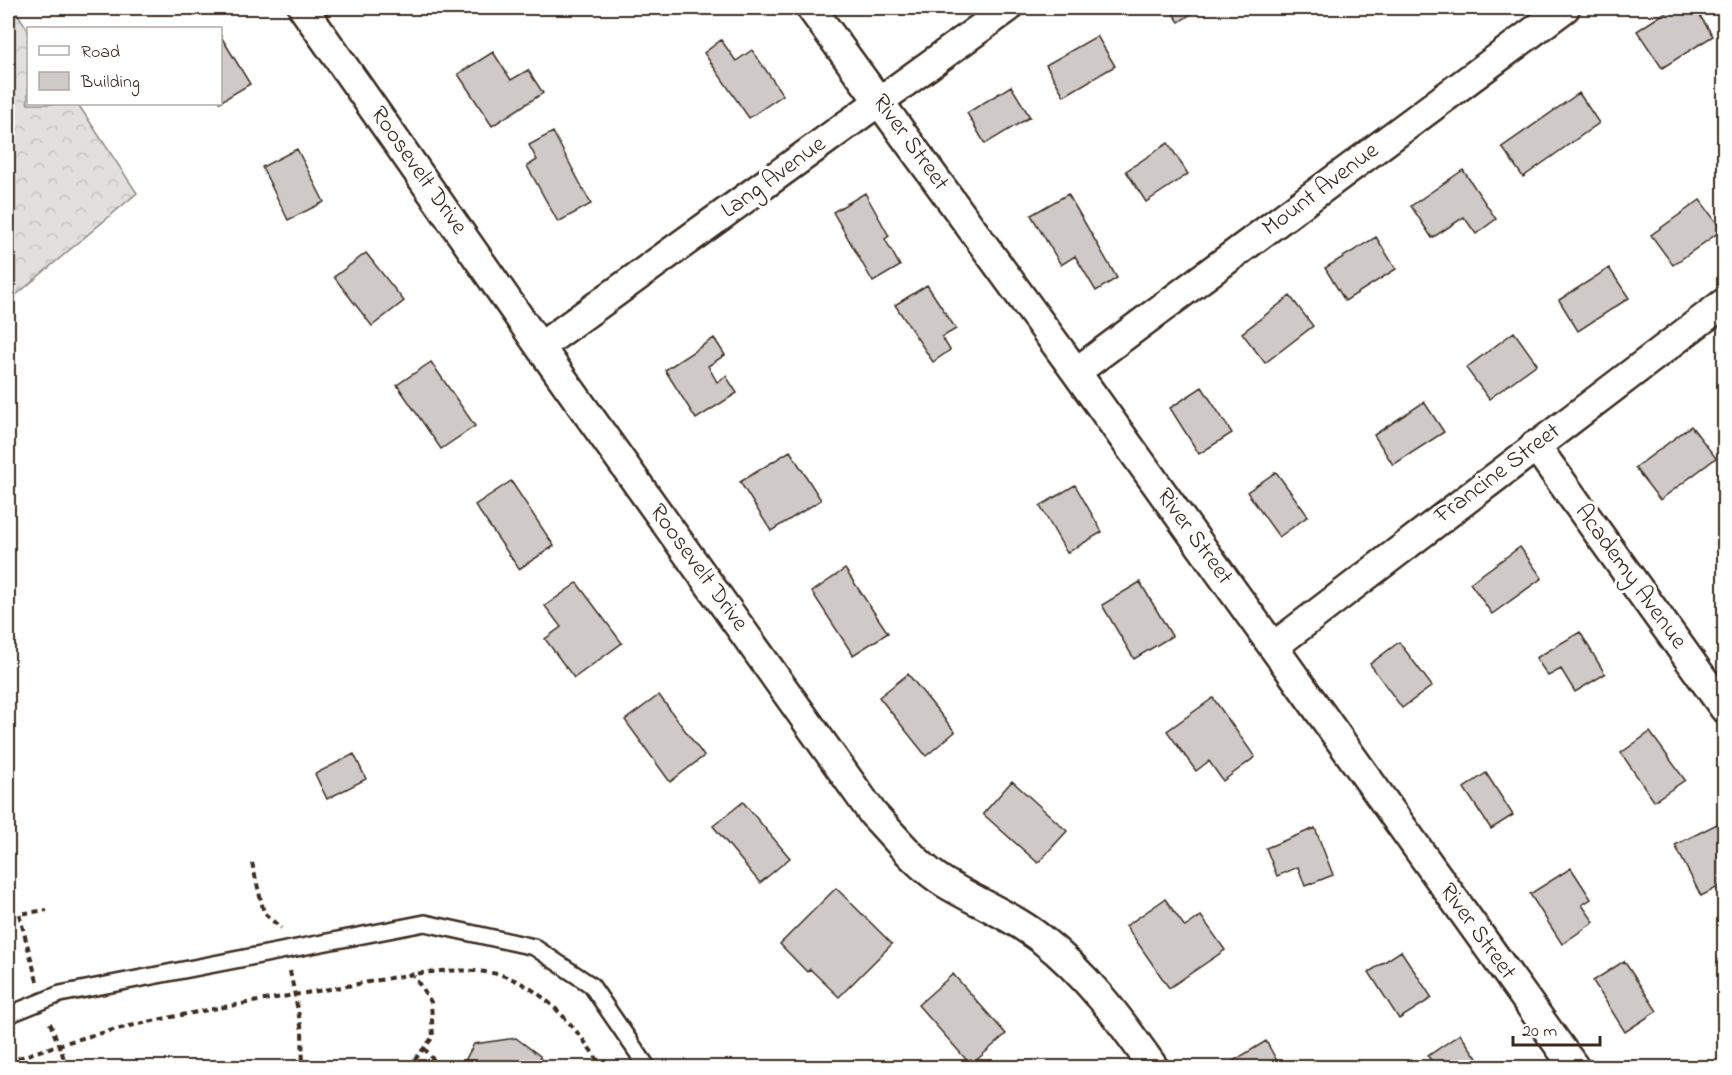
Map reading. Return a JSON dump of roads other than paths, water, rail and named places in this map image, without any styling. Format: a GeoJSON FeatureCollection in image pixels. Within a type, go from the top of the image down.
{"type":"FeatureCollection","features":[{"type":"Feature","properties":{"kind":"street","name":"Roosevelt Drive"},"geometry":{"type":"LineString","coordinates":[[303,8],[540,347],[873,814],[911,856],[945,883],[1000,910],[1039,937],[1080,972],[1122,1022],[1154,1068]]}},
{"type":"Feature","properties":{"kind":"street","name":"River Street"},"geometry":{"type":"LineString","coordinates":[[811,8],[1077,372],[1575,1068]]}},
{"type":"Feature","properties":{"kind":"street","name":"Lang Avenue"},"geometry":{"type":"LineString","coordinates":[[540,347],[1008,8]]}},
{"type":"Feature","properties":{"kind":"street","name":"Mount Avenue"},"geometry":{"type":"LineString","coordinates":[[1077,372],[1565,8]]}},
{"type":"Feature","properties":{"kind":"street","name":"Francine Street"},"geometry":{"type":"LineString","coordinates":[[1273,647],[1535,445],[1725,303]]}},
{"type":"Feature","properties":{"kind":"street","name":"Academy Avenue"},"geometry":{"type":"LineString","coordinates":[[1535,445],[1725,708]]}},
{"type":"Feature","properties":{"kind":"lane"},"geometry":{"type":"LineString","coordinates":[[8,1015],[60,994],[425,923],[534,947],[591,985],[648,1068]]}}]}
